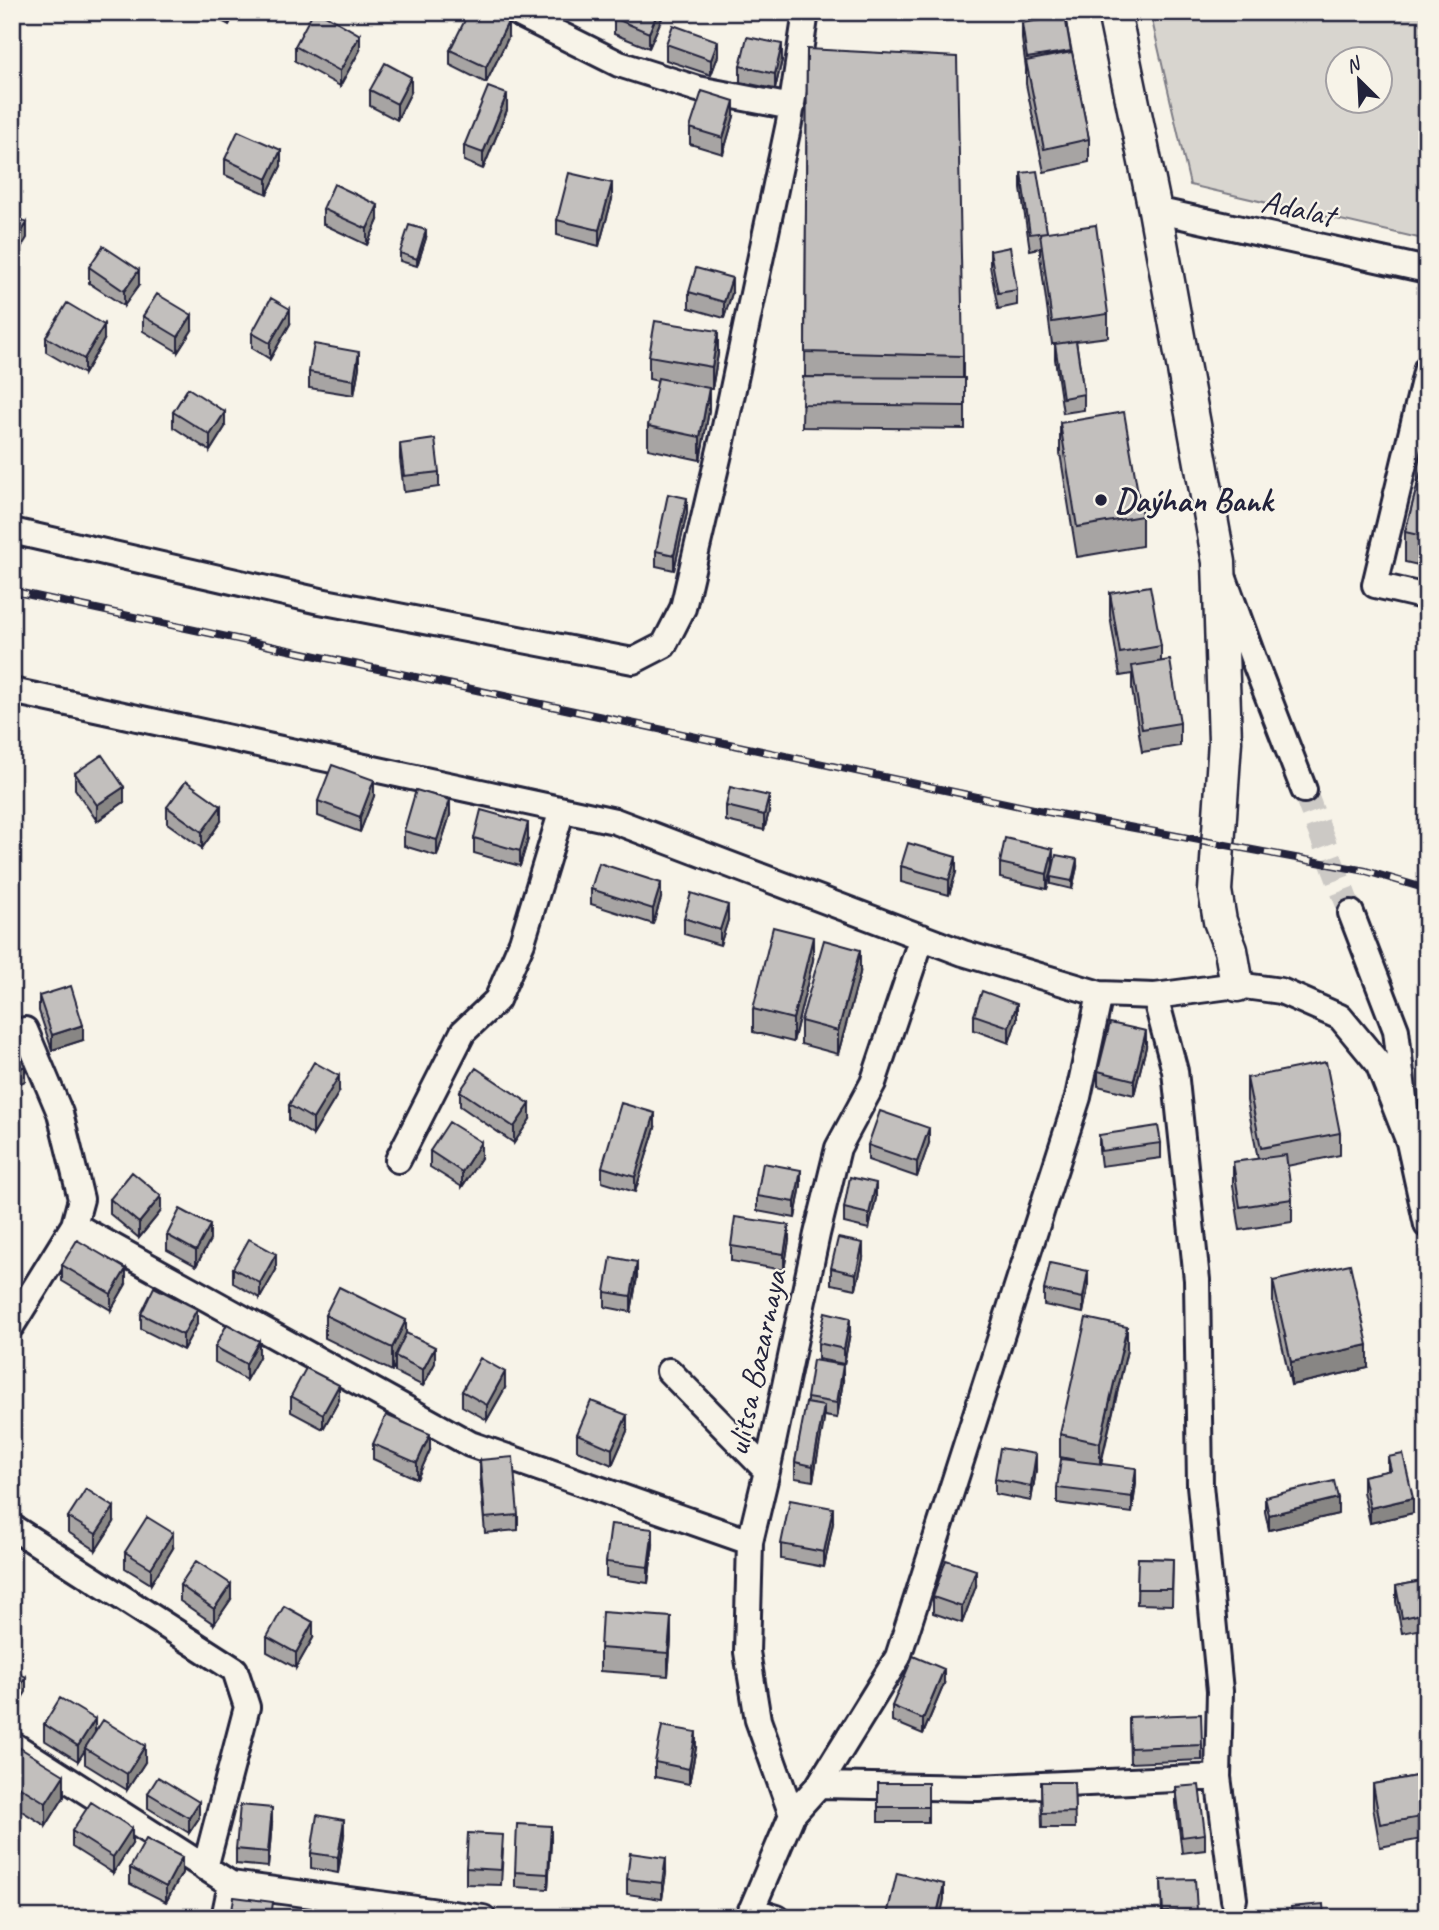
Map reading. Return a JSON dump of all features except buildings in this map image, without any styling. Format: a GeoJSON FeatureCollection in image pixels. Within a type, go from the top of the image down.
{"type":"FeatureCollection","features":[{"type":"Feature","properties":{"kind":"main road"},"geometry":{"type":"LineString","coordinates":[[1114,12],[1155,210],[1219,562],[1225,741],[1215,891],[1220,921],[1231,950],[1237,985]]}},
{"type":"Feature","properties":{"kind":"street"},"geometry":{"type":"LineString","coordinates":[[515,12],[620,64],[698,89],[792,107]]}},
{"type":"Feature","properties":{"kind":"street"},"geometry":{"type":"LineString","coordinates":[[12,531],[320,601],[633,661],[664,645],[683,608],[722,441],[792,107],[806,12]]}},
{"type":"Feature","properties":{"kind":"street","name":"Adalat"},"geometry":{"type":"LineString","coordinates":[[1155,210],[1427,270]]}},
{"type":"Feature","properties":{"kind":"street"},"geometry":{"type":"LineString","coordinates":[[1427,368],[1375,585],[1427,597]]}},
{"type":"Feature","properties":{"kind":"street"},"geometry":{"type":"LineString","coordinates":[[1219,562],[1304,790]]}},
{"type":"Feature","properties":{"kind":"street"},"geometry":{"type":"LineString","coordinates":[[12,691],[615,821],[963,953],[1100,994],[1154,996],[1237,985],[1282,991],[1340,1017],[1378,1063],[1409,1142]]}},
{"type":"Feature","properties":{"kind":"street"},"geometry":{"type":"LineString","coordinates":[[398,1160],[463,1032],[497,1000],[522,942],[562,810]]}},
{"type":"Feature","properties":{"kind":"street"},"geometry":{"type":"LineString","coordinates":[[1351,913],[1396,1030],[1409,1142],[1427,1225]]}},
{"type":"Feature","properties":{"kind":"street","name":"ulitsa Bazarnaya"},"geometry":{"type":"LineString","coordinates":[[792,1815],[758,1720],[747,1652],[750,1542],[838,1148],[873,1083],[922,937]]}},
{"type":"Feature","properties":{"kind":"street"},"geometry":{"type":"LineString","coordinates":[[777,1918],[750,1914],[792,1815],[819,1785],[898,1657],[1078,1097],[1100,994]]}},
{"type":"Feature","properties":{"kind":"street"},"geometry":{"type":"LineString","coordinates":[[1154,996],[1175,1072],[1197,1280],[1200,1485],[1220,1691],[1218,1777],[1234,1899]]}},
{"type":"Feature","properties":{"kind":"street"},"geometry":{"type":"LineString","coordinates":[[12,1325],[74,1225],[81,1199],[60,1113],[25,1030]]}},
{"type":"Feature","properties":{"kind":"street"},"geometry":{"type":"LineString","coordinates":[[74,1225],[470,1444],[750,1542]]}},
{"type":"Feature","properties":{"kind":"street"},"geometry":{"type":"LineString","coordinates":[[669,1371],[767,1471]]}},
{"type":"Feature","properties":{"kind":"street"},"geometry":{"type":"LineString","coordinates":[[12,1527],[235,1670],[247,1707],[205,1868]]}},
{"type":"Feature","properties":{"kind":"street"},"geometry":{"type":"LineString","coordinates":[[12,1744],[231,1885],[483,1918]]}},
{"type":"Feature","properties":{"kind":"street"},"geometry":{"type":"LineString","coordinates":[[819,1785],[978,1788],[1218,1777]]}},
{"type":"Feature","properties":{"kind":"street"},"geometry":{"type":"LineString","coordinates":[[224,1918],[231,1885]]}},
{"type":"Feature","properties":{"kind":"shaded area"},"geometry":{"type":"Polygon","coordinates":[[[1150,12],[1427,12],[1427,240],[1190,185],[1150,12]]]}},
{"type":"Feature","properties":{"kind":"tunnel"},"geometry":{"type":"LineString","coordinates":[[1304,790],[1351,913]]}},
{"type":"Feature","properties":{"kind":"railway"},"geometry":{"type":"LineString","coordinates":[[12,591],[1048,812],[1366,871],[1427,889]]}},
{"type":"Feature","properties":{"kind":"place","name":"Daýhan Bank"},"geometry":{"type":"Point","coordinates":[1101,500]}}]}
